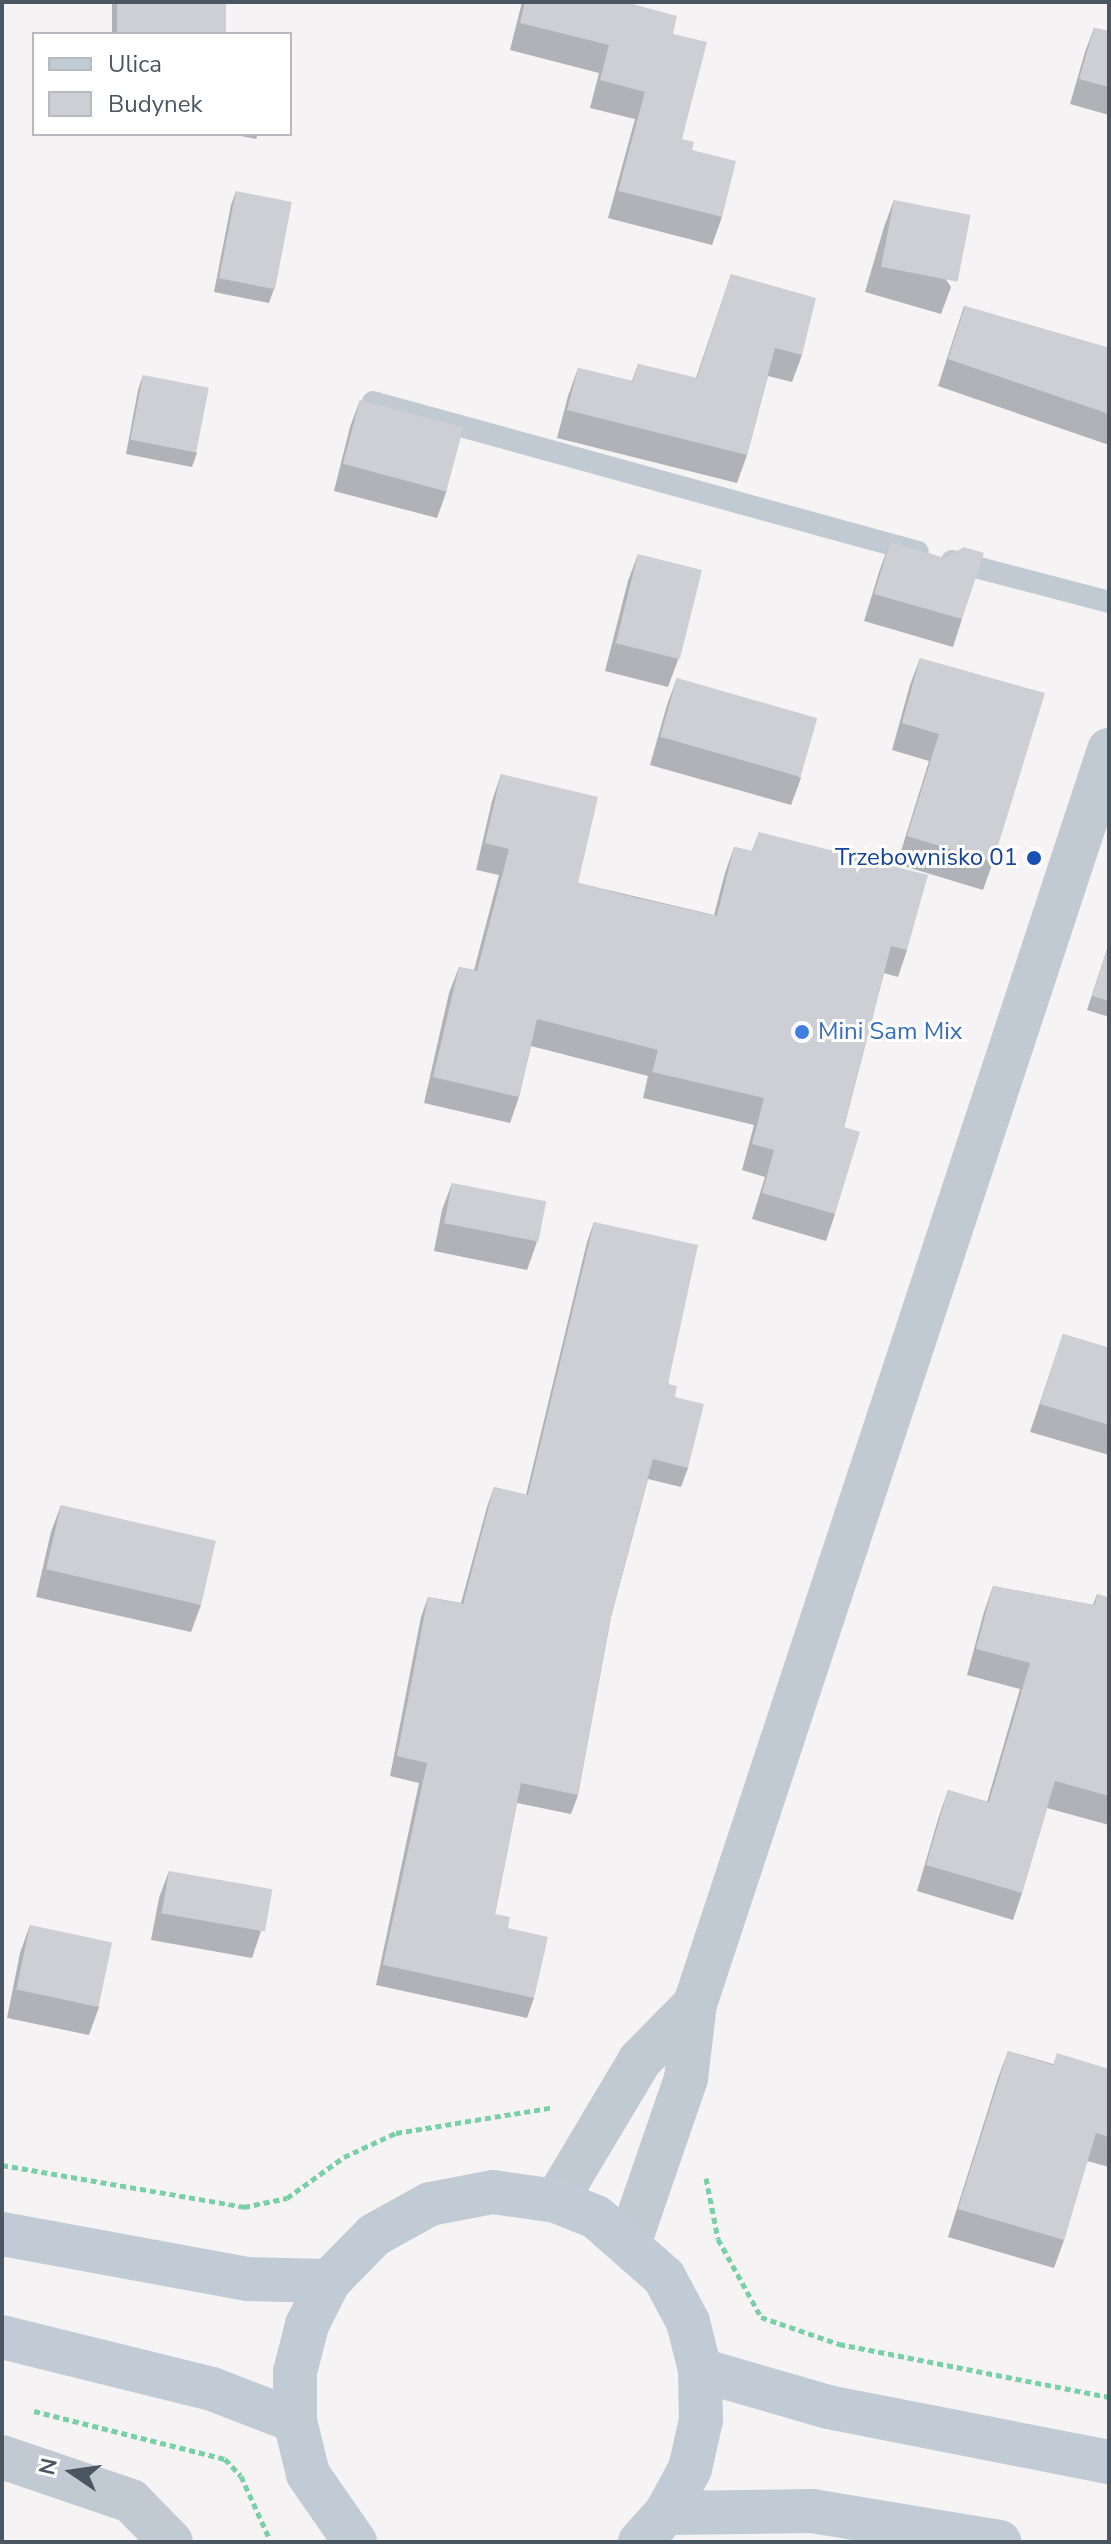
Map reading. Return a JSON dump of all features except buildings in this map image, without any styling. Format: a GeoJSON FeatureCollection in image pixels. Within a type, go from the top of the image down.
{"type":"FeatureCollection","features":[{"type":"Feature","properties":{"kind":"main road"},"geometry":{"type":"LineString","coordinates":[[355,2542],[308,2474],[295,2421],[295,2372],[329,2281],[374,2235],[430,2204],[493,2192],[556,2201],[630,2241],[664,2277],[688,2322],[700,2370],[701,2420],[690,2469],[653,2528]]}},
{"type":"Feature","properties":{"kind":"main road"},"geometry":{"type":"LineString","coordinates":[[2,2234],[248,2279],[329,2281]]}},
{"type":"Feature","properties":{"kind":"main road"},"geometry":{"type":"LineString","coordinates":[[2,2337],[212,2389],[295,2421]]}},
{"type":"Feature","properties":{"kind":"main road"},"geometry":{"type":"LineString","coordinates":[[700,2370],[828,2407],[1109,2462]]}},
{"type":"Feature","properties":{"kind":"main road"},"geometry":{"type":"LineString","coordinates":[[653,2528],[812,2511],[999,2542]]}},
{"type":"Feature","properties":{"kind":"street"},"geometry":{"type":"LineString","coordinates":[[630,2241],[686,2078],[695,2004],[1109,750]]}},
{"type":"Feature","properties":{"kind":"street"},"geometry":{"type":"LineString","coordinates":[[556,2201],[640,2060],[695,2004]]}},
{"type":"Feature","properties":{"kind":"street"},"geometry":{"type":"LineString","coordinates":[[2,2457],[131,2501],[171,2542]]}},
{"type":"Feature","properties":{"kind":"lane"},"geometry":{"type":"LineString","coordinates":[[373,402],[1109,602]]}},
{"type":"Feature","properties":{"kind":"path"},"geometry":{"type":"LineString","coordinates":[[2,2165],[244,2207],[287,2198],[344,2157],[396,2133],[562,2108]]}},
{"type":"Feature","properties":{"kind":"path"},"geometry":{"type":"LineString","coordinates":[[699,2171],[709,2181],[718,2239],[761,2317],[839,2344],[1109,2397]]}},
{"type":"Feature","properties":{"kind":"path"},"geometry":{"type":"LineString","coordinates":[[16,2407],[225,2459],[241,2476],[271,2542]]}},
{"type":"Feature","properties":{"kind":"place","name":"Trzebownisko 01"},"geometry":{"type":"Point","coordinates":[1034,858]}},
{"type":"Feature","properties":{"kind":"place","name":"Mini Sam Mix"},"geometry":{"type":"Point","coordinates":[802,1032]}}]}
